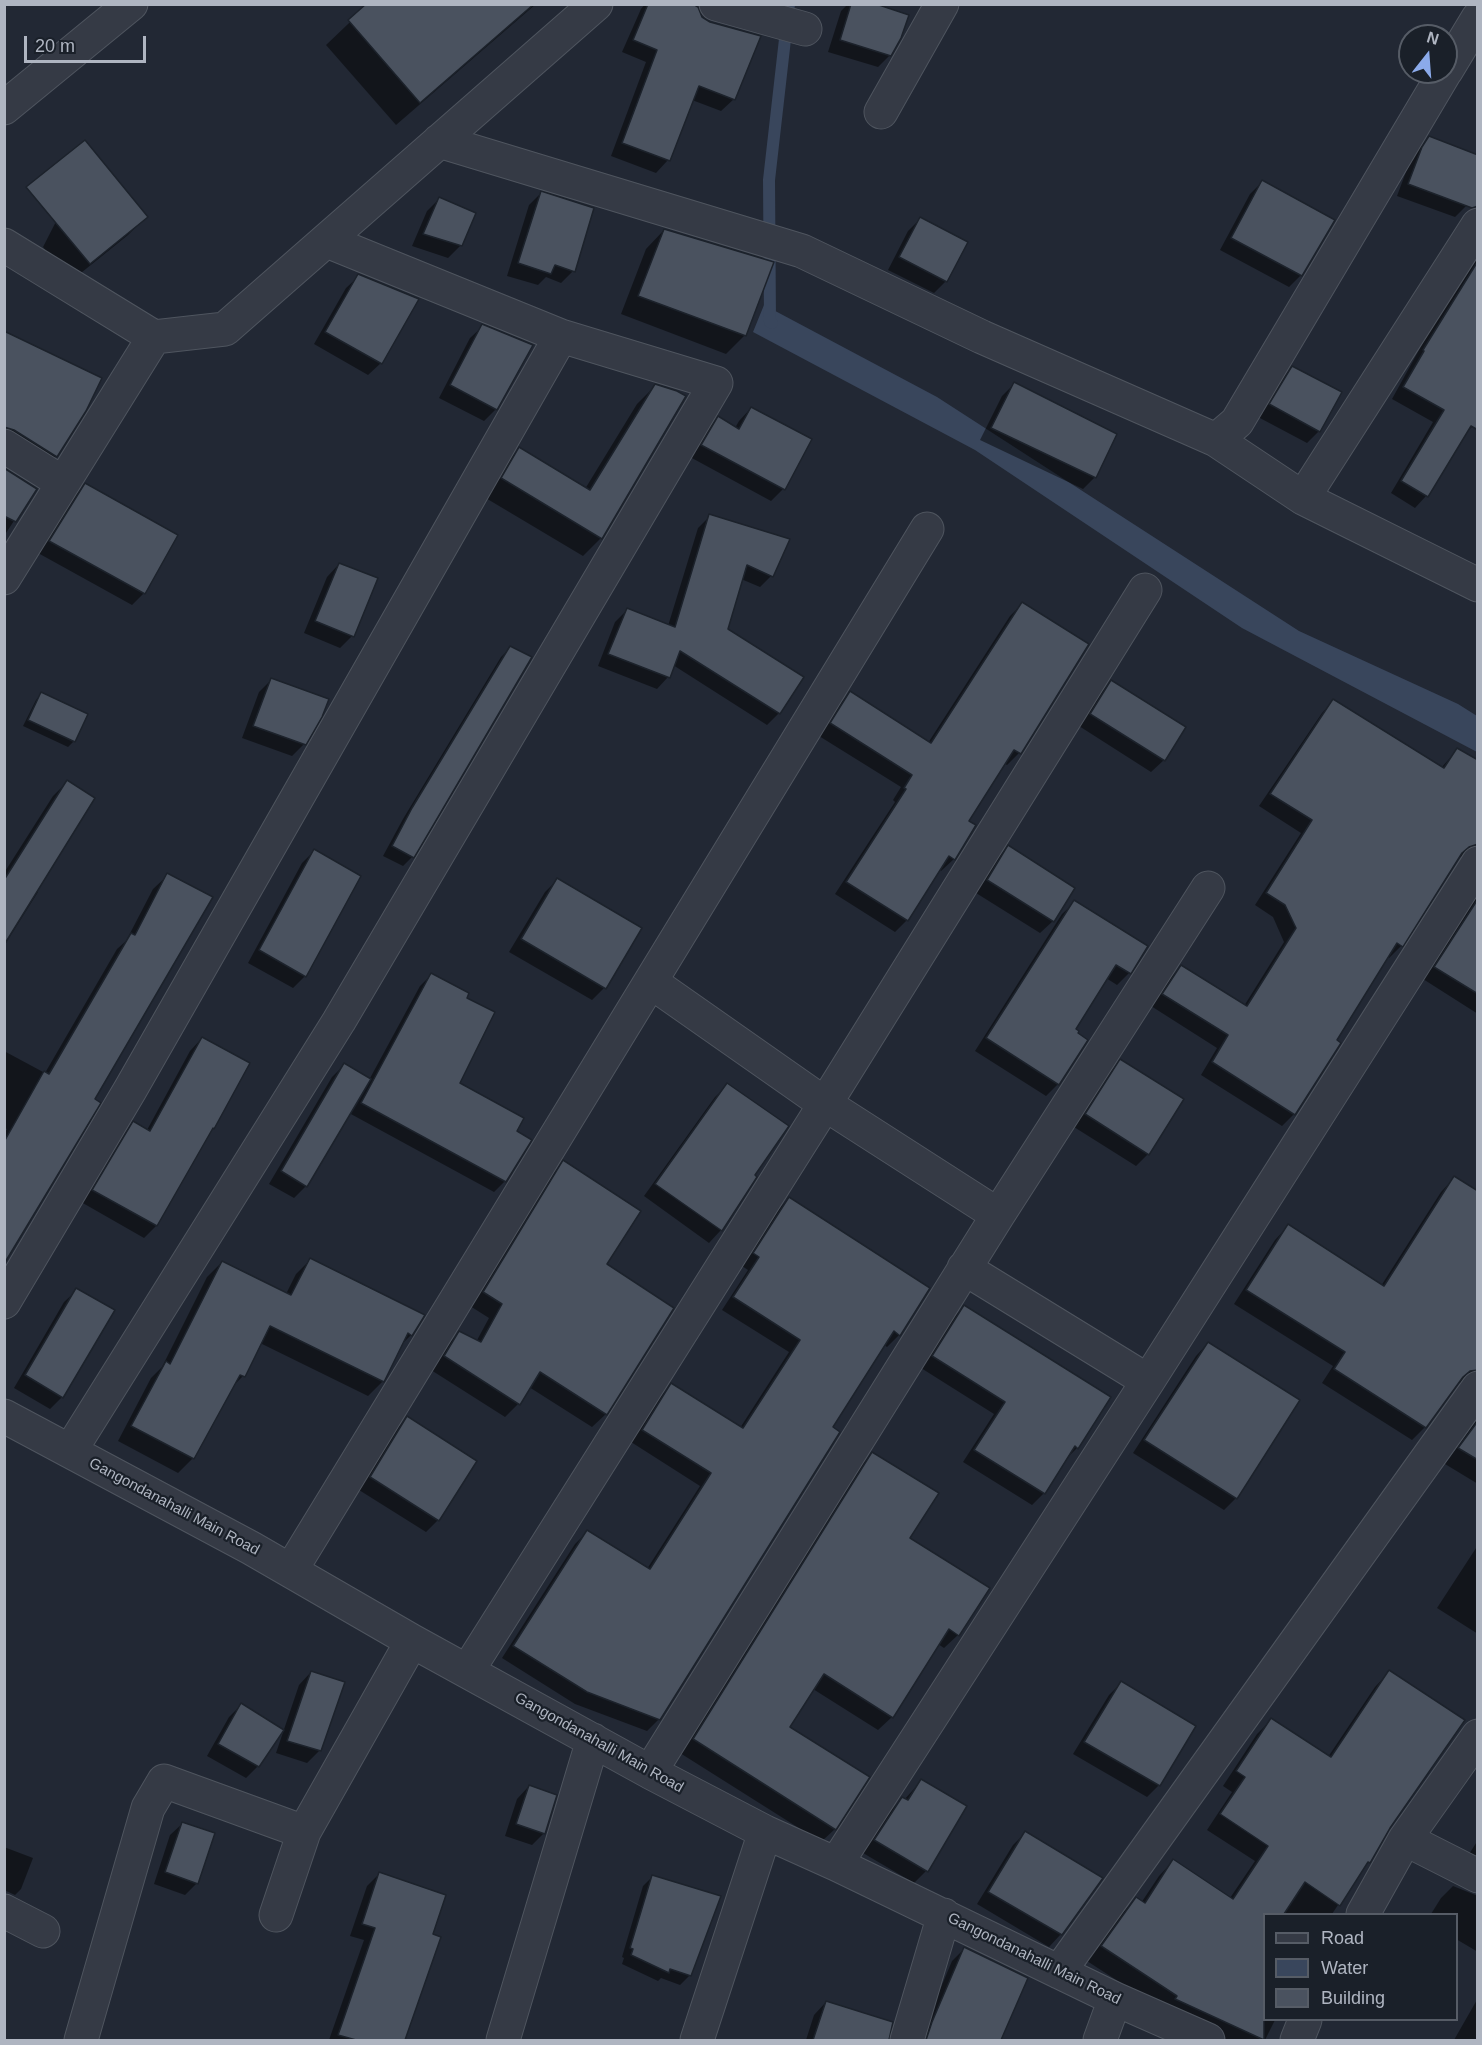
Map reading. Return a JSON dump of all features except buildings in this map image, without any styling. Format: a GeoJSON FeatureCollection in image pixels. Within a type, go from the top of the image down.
{"type":"FeatureCollection","features":[{"type":"Feature","properties":{"kind":"street"},"geometry":{"type":"LineString","coordinates":[[4,108],[132,4]]}},
{"type":"Feature","properties":{"kind":"street"},"geometry":{"type":"LineString","coordinates":[[4,245],[154,337],[225,329],[596,4]]}},
{"type":"Feature","properties":{"kind":"street"},"geometry":{"type":"LineString","coordinates":[[716,4],[805,30]]}},
{"type":"Feature","properties":{"kind":"street"},"geometry":{"type":"LineString","coordinates":[[881,112],[942,4]]}},
{"type":"Feature","properties":{"kind":"street"},"geometry":{"type":"LineString","coordinates":[[1458,52],[1478,18]]}},
{"type":"Feature","properties":{"kind":"street"},"geometry":{"type":"LineString","coordinates":[[1216,440],[1237,422],[1439,84]]}},
{"type":"Feature","properties":{"kind":"street"},"geometry":{"type":"LineString","coordinates":[[440,141],[802,251],[982,337],[1216,440],[1303,498],[1478,585]]}},
{"type":"Feature","properties":{"kind":"street"},"geometry":{"type":"LineString","coordinates":[[1303,498],[1478,225]]}},
{"type":"Feature","properties":{"kind":"street"},"geometry":{"type":"LineString","coordinates":[[70,1451],[339,1021],[716,383],[561,336],[327,241]]}},
{"type":"Feature","properties":{"kind":"street"},"geometry":{"type":"LineString","coordinates":[[4,1302],[130,1090],[561,336]]}},
{"type":"Feature","properties":{"kind":"street"},"geometry":{"type":"LineString","coordinates":[[4,578],[154,337]]}},
{"type":"Feature","properties":{"kind":"street"},"geometry":{"type":"LineString","coordinates":[[4,446],[63,483]]}},
{"type":"Feature","properties":{"kind":"street"},"geometry":{"type":"LineString","coordinates":[[291,1570],[927,529]]}},
{"type":"Feature","properties":{"kind":"street"},"geometry":{"type":"LineString","coordinates":[[468,1670],[825,1104],[1145,590]]}},
{"type":"Feature","properties":{"kind":"street"},"geometry":{"type":"LineString","coordinates":[[836,1864],[1148,1381],[1478,863]]}},
{"type":"Feature","properties":{"kind":"street"},"geometry":{"type":"LineString","coordinates":[[650,1772],[964,1268],[1208,888]]}},
{"type":"Feature","properties":{"kind":"street"},"geometry":{"type":"LineString","coordinates":[[651,982],[825,1104],[998,1215]]}},
{"type":"Feature","properties":{"kind":"street"},"geometry":{"type":"LineString","coordinates":[[964,1268],[1148,1381]]}},
{"type":"Feature","properties":{"kind":"street"},"geometry":{"type":"LineString","coordinates":[[1059,1972],[1478,1388]]}},
{"type":"Feature","properties":{"kind":"street","name":"Gangondanahalli Main Road"},"geometry":{"type":"LineString","coordinates":[[4,1416],[291,1570],[412,1641],[650,1772],[765,1832],[944,1915],[1115,1999],[1208,2040]]}},
{"type":"Feature","properties":{"kind":"street"},"geometry":{"type":"LineString","coordinates":[[276,1915],[303,1832],[412,1641]]}},
{"type":"Feature","properties":{"kind":"street"},"geometry":{"type":"LineString","coordinates":[[1364,1913],[1406,1839],[1478,1736]]}},
{"type":"Feature","properties":{"kind":"street"},"geometry":{"type":"LineString","coordinates":[[502,2040],[593,1740]]}},
{"type":"Feature","properties":{"kind":"street"},"geometry":{"type":"LineString","coordinates":[[81,2040],[148,1808],[164,1781],[303,1832]]}},
{"type":"Feature","properties":{"kind":"street"},"geometry":{"type":"LineString","coordinates":[[697,2040],[765,1832]]}},
{"type":"Feature","properties":{"kind":"street"},"geometry":{"type":"LineString","coordinates":[[1406,1839],[1478,1876]]}},
{"type":"Feature","properties":{"kind":"street"},"geometry":{"type":"LineString","coordinates":[[4,1911],[43,1931]]}},
{"type":"Feature","properties":{"kind":"street"},"geometry":{"type":"LineString","coordinates":[[907,2040],[944,1915]]}},
{"type":"Feature","properties":{"kind":"street"},"geometry":{"type":"LineString","coordinates":[[1100,2040],[1115,1999]]}},
{"type":"Feature","properties":{"kind":"street"},"geometry":{"type":"LineString","coordinates":[[1297,2040],[1304,2021]]}},
{"type":"Feature","properties":{"kind":"water"},"geometry":{"type":"Polygon","coordinates":[[[764,305],[937,397],[1299,631],[1458,704],[1477,716],[1477,752],[1242,628],[975,450],[753,332],[764,305]]]}},
{"type":"Feature","properties":{"kind":"waterway"},"geometry":{"type":"LineString","coordinates":[[772,323],[770,322],[769,180],[789,4]]}}]}
